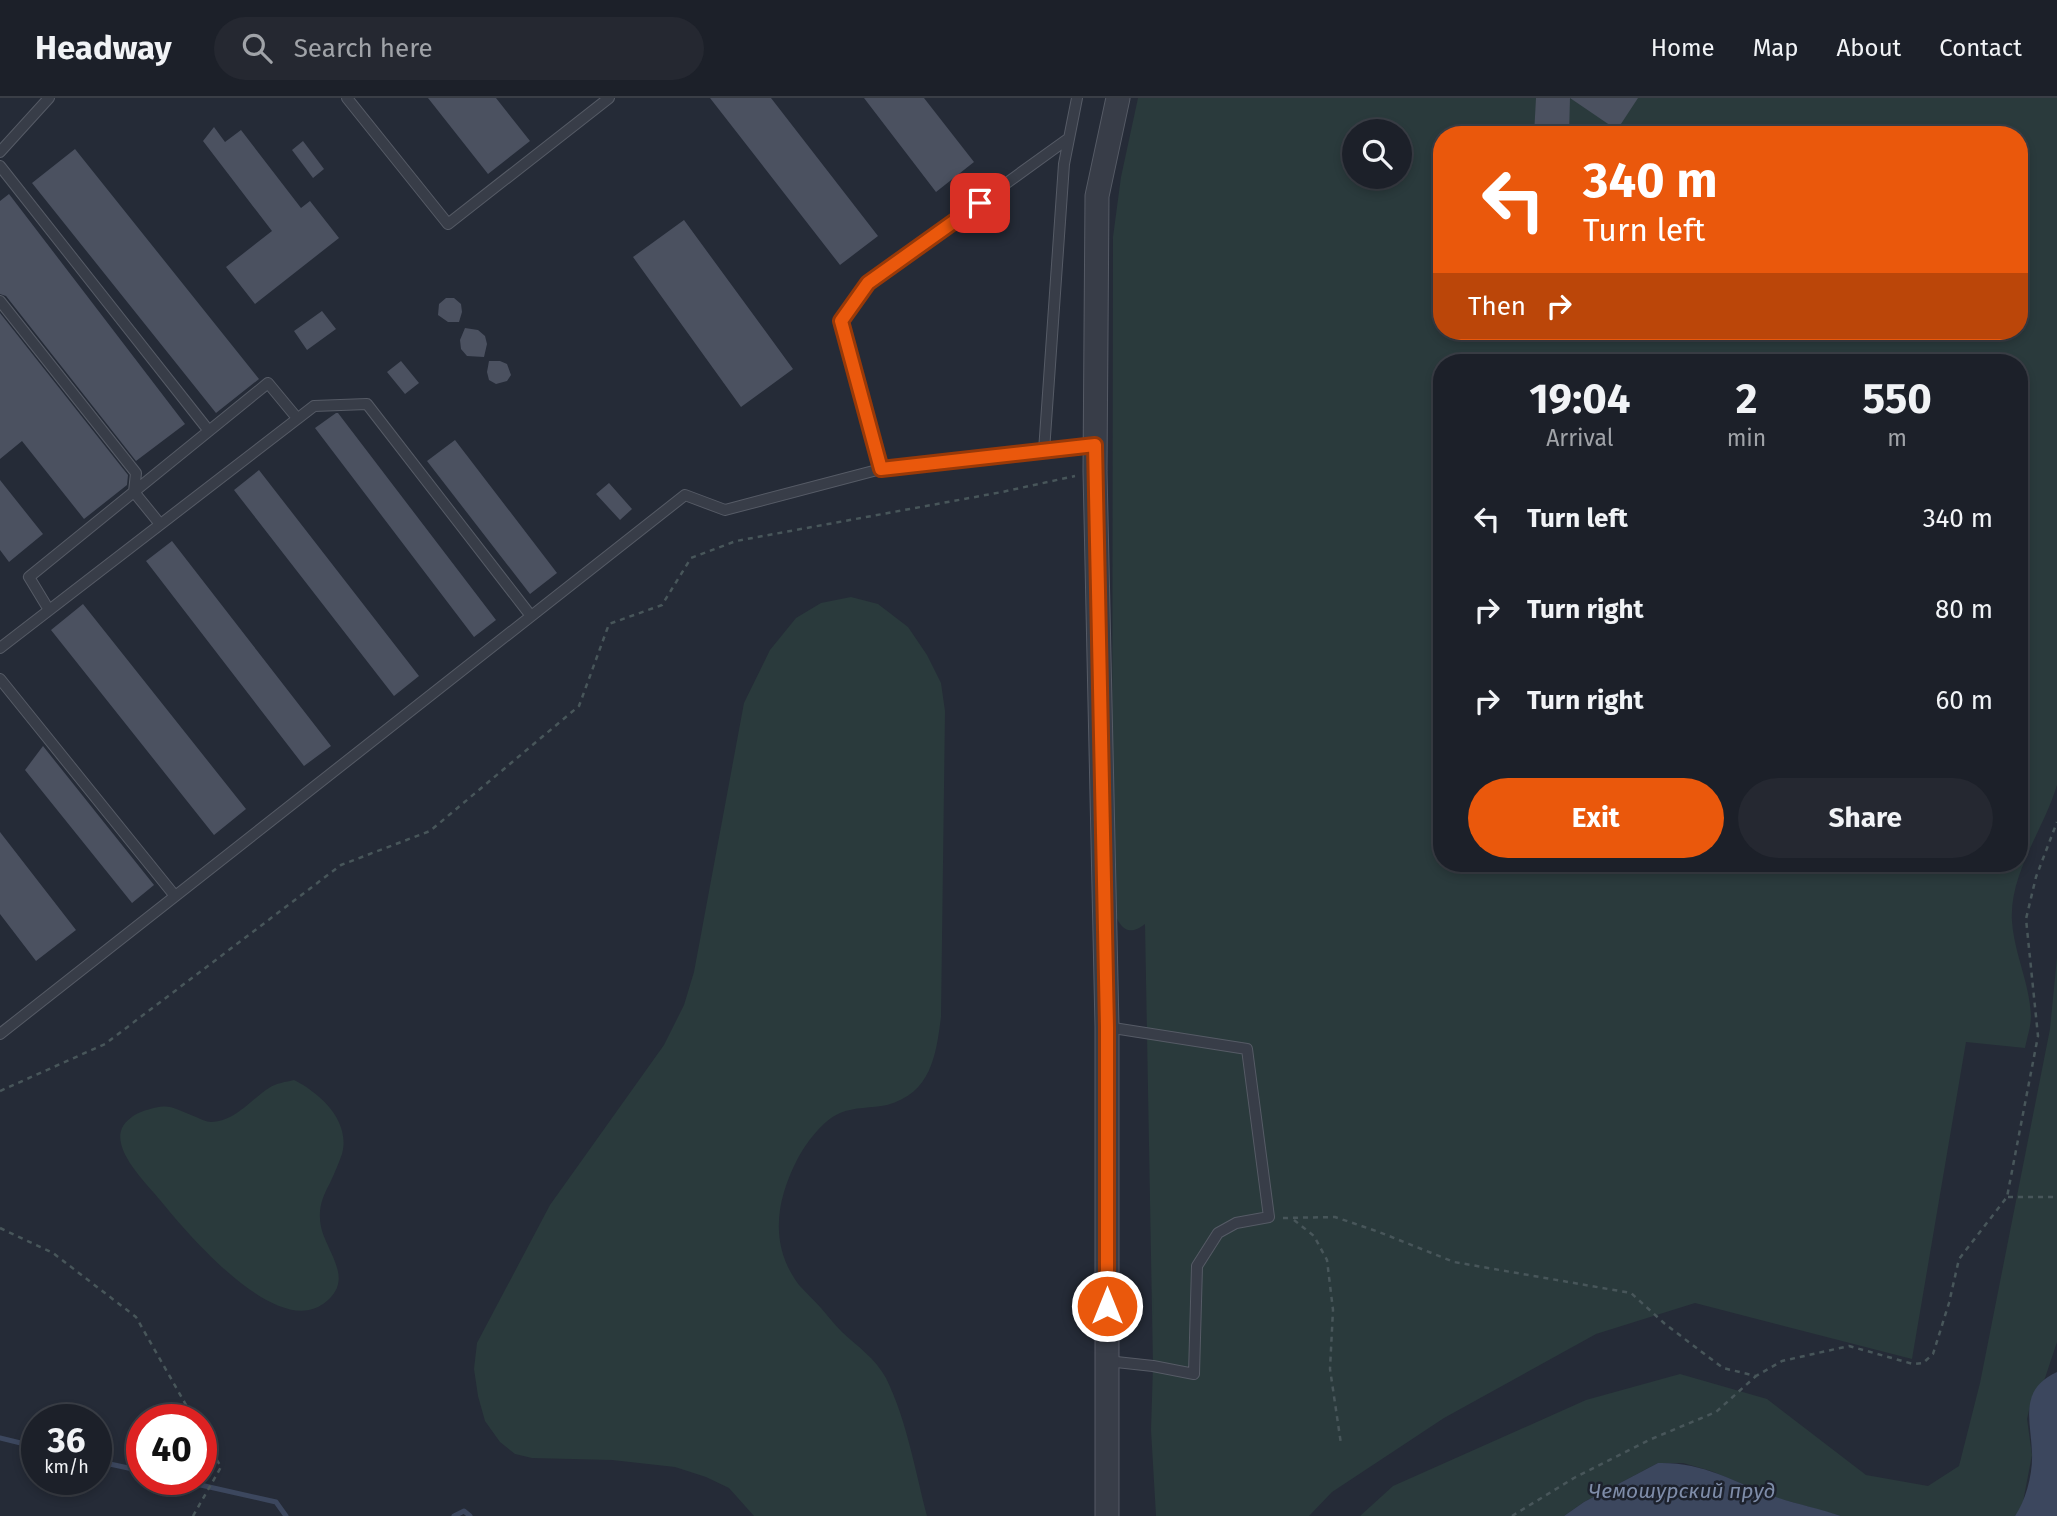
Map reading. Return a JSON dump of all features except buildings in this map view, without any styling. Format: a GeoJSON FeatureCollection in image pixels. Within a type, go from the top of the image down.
{"type":"FeatureCollection","features":[{"type":"Feature","properties":{"kind":"street"},"geometry":{"type":"LineString","coordinates":[[1107,1516],[1107,1027],[1095,445],[1097,196],[1118,98]]}},
{"type":"Feature","properties":{"kind":"lane"},"geometry":{"type":"LineString","coordinates":[[0,152],[49,98]]}},
{"type":"Feature","properties":{"kind":"lane"},"geometry":{"type":"LineString","coordinates":[[346,98],[448,224],[610,98]]}},
{"type":"Feature","properties":{"kind":"lane"},"geometry":{"type":"LineString","coordinates":[[1044,451],[1064,164],[1077,98]]}},
{"type":"Feature","properties":{"kind":"lane"},"geometry":{"type":"LineString","coordinates":[[881,469],[841,321],[868,283],[1069,138]]}},
{"type":"Feature","properties":{"kind":"lane"},"geometry":{"type":"LineString","coordinates":[[0,166],[209,431]]}},
{"type":"Feature","properties":{"kind":"lane"},"geometry":{"type":"LineString","coordinates":[[0,301],[136,473],[134,492],[160,524]]}},
{"type":"Feature","properties":{"kind":"lane"},"geometry":{"type":"LineString","coordinates":[[49,610],[29,577],[268,383],[298,418]]}},
{"type":"Feature","properties":{"kind":"lane"},"geometry":{"type":"LineString","coordinates":[[0,648],[314,406],[367,404],[531,616]]}},
{"type":"Feature","properties":{"kind":"lane"},"geometry":{"type":"LineString","coordinates":[[0,1034],[685,495],[725,510],[881,469],[1095,445]]}},
{"type":"Feature","properties":{"kind":"lane"},"geometry":{"type":"LineString","coordinates":[[0,679],[175,896]]}},
{"type":"Feature","properties":{"kind":"lane"},"geometry":{"type":"LineString","coordinates":[[1107,1027],[1247,1049],[1269,1217],[1237,1223],[1218,1233],[1196,1266],[1194,1374],[1107,1361]]}},
{"type":"Feature","properties":{"kind":"path"},"geometry":{"type":"LineString","coordinates":[[0,1091],[105,1044],[341,865],[430,831],[579,706],[610,624],[662,605],[691,558],[736,541],[1002,492],[1095,471]]}},
{"type":"Feature","properties":{"kind":"path"},"geometry":{"type":"LineString","coordinates":[[1513,1516],[1574,1478],[1649,1440],[1716,1412],[1756,1376],[1782,1361],[1849,1346],[1913,1364],[1923,1363],[1933,1354],[1959,1259],[2007,1197],[2038,1036],[2026,919],[2036,877],[2057,822]]}},
{"type":"Feature","properties":{"kind":"path"},"geometry":{"type":"LineString","coordinates":[[2007,1197],[2057,1197]]}},
{"type":"Feature","properties":{"kind":"path"},"geometry":{"type":"LineString","coordinates":[[1269,1217],[1294,1220],[1335,1217],[1454,1262],[1631,1293],[1665,1324],[1723,1368],[1756,1376]]}},
{"type":"Feature","properties":{"kind":"path"},"geometry":{"type":"LineString","coordinates":[[1294,1220],[1314,1236],[1327,1260],[1333,1310],[1330,1368],[1341,1444]]}},
{"type":"Feature","properties":{"kind":"path"},"geometry":{"type":"LineString","coordinates":[[0,1228],[53,1253],[136,1317],[185,1404]]}},
{"type":"Feature","properties":{"kind":"path"},"geometry":{"type":"LineString","coordinates":[[192,1516],[204,1495]]}},
{"type":"Feature","properties":{"kind":"shaded area"},"geometry":{"type":"Polygon","coordinates":[[[1138,98],[2057,98],[2057,785],[2028,853],[2028,354],[1433,354],[1433,872],[2020,872],[2012,921],[2030,1004],[2031,1020],[2025,1048],[1966,1042],[1912,1359],[1695,1303],[1596,1334],[1444,1418],[1332,1492],[1309,1516],[1156,1516],[1151,1430],[1153,1366],[1145,924],[1133,930],[1124,928],[1112,905],[1113,237],[1121,177],[1138,98]]]}},
{"type":"Feature","properties":{"kind":"shaded area"},"geometry":{"type":"Polygon","coordinates":[[[851,597],[878,604],[908,627],[927,655],[941,683],[945,711],[941,1017],[937,1046],[929,1071],[913,1092],[887,1105],[840,1113],[827,1121],[810,1140],[797,1160],[784,1191],[780,1207],[780,1239],[789,1270],[799,1285],[886,1378],[905,1428],[927,1516],[754,1516],[729,1488],[675,1467],[612,1460],[532,1458],[515,1454],[500,1442],[485,1421],[474,1369],[477,1343],[550,1205],[664,1045],[684,1005],[694,972],[744,703],[770,650],[796,618],[821,603],[851,597]]]}},
{"type":"Feature","properties":{"kind":"shaded area"},"geometry":{"type":"Polygon","coordinates":[[[2057,957],[2057,1342],[2045,1378],[2032,1397],[2027,1419],[2032,1455],[2022,1507],[2015,1516],[1841,1516],[1774,1497],[1711,1471],[1683,1463],[1658,1463],[1584,1502],[1564,1516],[1360,1516],[1393,1486],[1586,1400],[1680,1374],[1767,1399],[1866,1475],[1928,1486],[1959,1466],[1980,1383],[2050,1029],[2057,957]]]}},
{"type":"Feature","properties":{"kind":"shaded area"},"geometry":{"type":"Polygon","coordinates":[[[294,1080],[323,1100],[338,1120],[344,1142],[320,1213],[322,1229],[338,1273],[338,1284],[323,1304],[303,1311],[281,1307],[257,1294],[210,1256],[132,1167],[120,1137],[125,1123],[141,1112],[170,1107],[207,1122],[220,1121],[235,1114],[272,1086],[294,1080]]]}},
{"type":"Feature","properties":{"kind":"water"},"geometry":{"type":"Polygon","coordinates":[[[2057,1372],[2057,1516],[2015,1516],[2028,1486],[2031,1469],[2029,1418],[2032,1397],[2045,1379],[2057,1372]]]}},
{"type":"Feature","properties":{"kind":"water","name":"Чемошурский пруд"},"geometry":{"type":"Polygon","coordinates":[[[1658,1463],[1703,1469],[1773,1496],[1841,1516],[1564,1516],[1584,1502],[1658,1463]]]}},
{"type":"Feature","properties":{"kind":"waterway"},"geometry":{"type":"LineString","coordinates":[[0,1438],[21,1443]]}},
{"type":"Feature","properties":{"kind":"waterway"},"geometry":{"type":"LineString","coordinates":[[112,1464],[126,1468]]}},
{"type":"Feature","properties":{"kind":"waterway"},"geometry":{"type":"LineString","coordinates":[[217,1489],[276,1502],[286,1516]]}},
{"type":"Feature","properties":{"kind":"waterway"},"geometry":{"type":"LineString","coordinates":[[454,1516],[464,1511],[470,1516]]}},
{"type":"Feature","properties":{"kind":"route"},"geometry":{"type":"LineString","coordinates":[[980,203],[868,283],[841,321],[881,469],[1095,445],[1107,1027],[1107,1306]]}}]}
